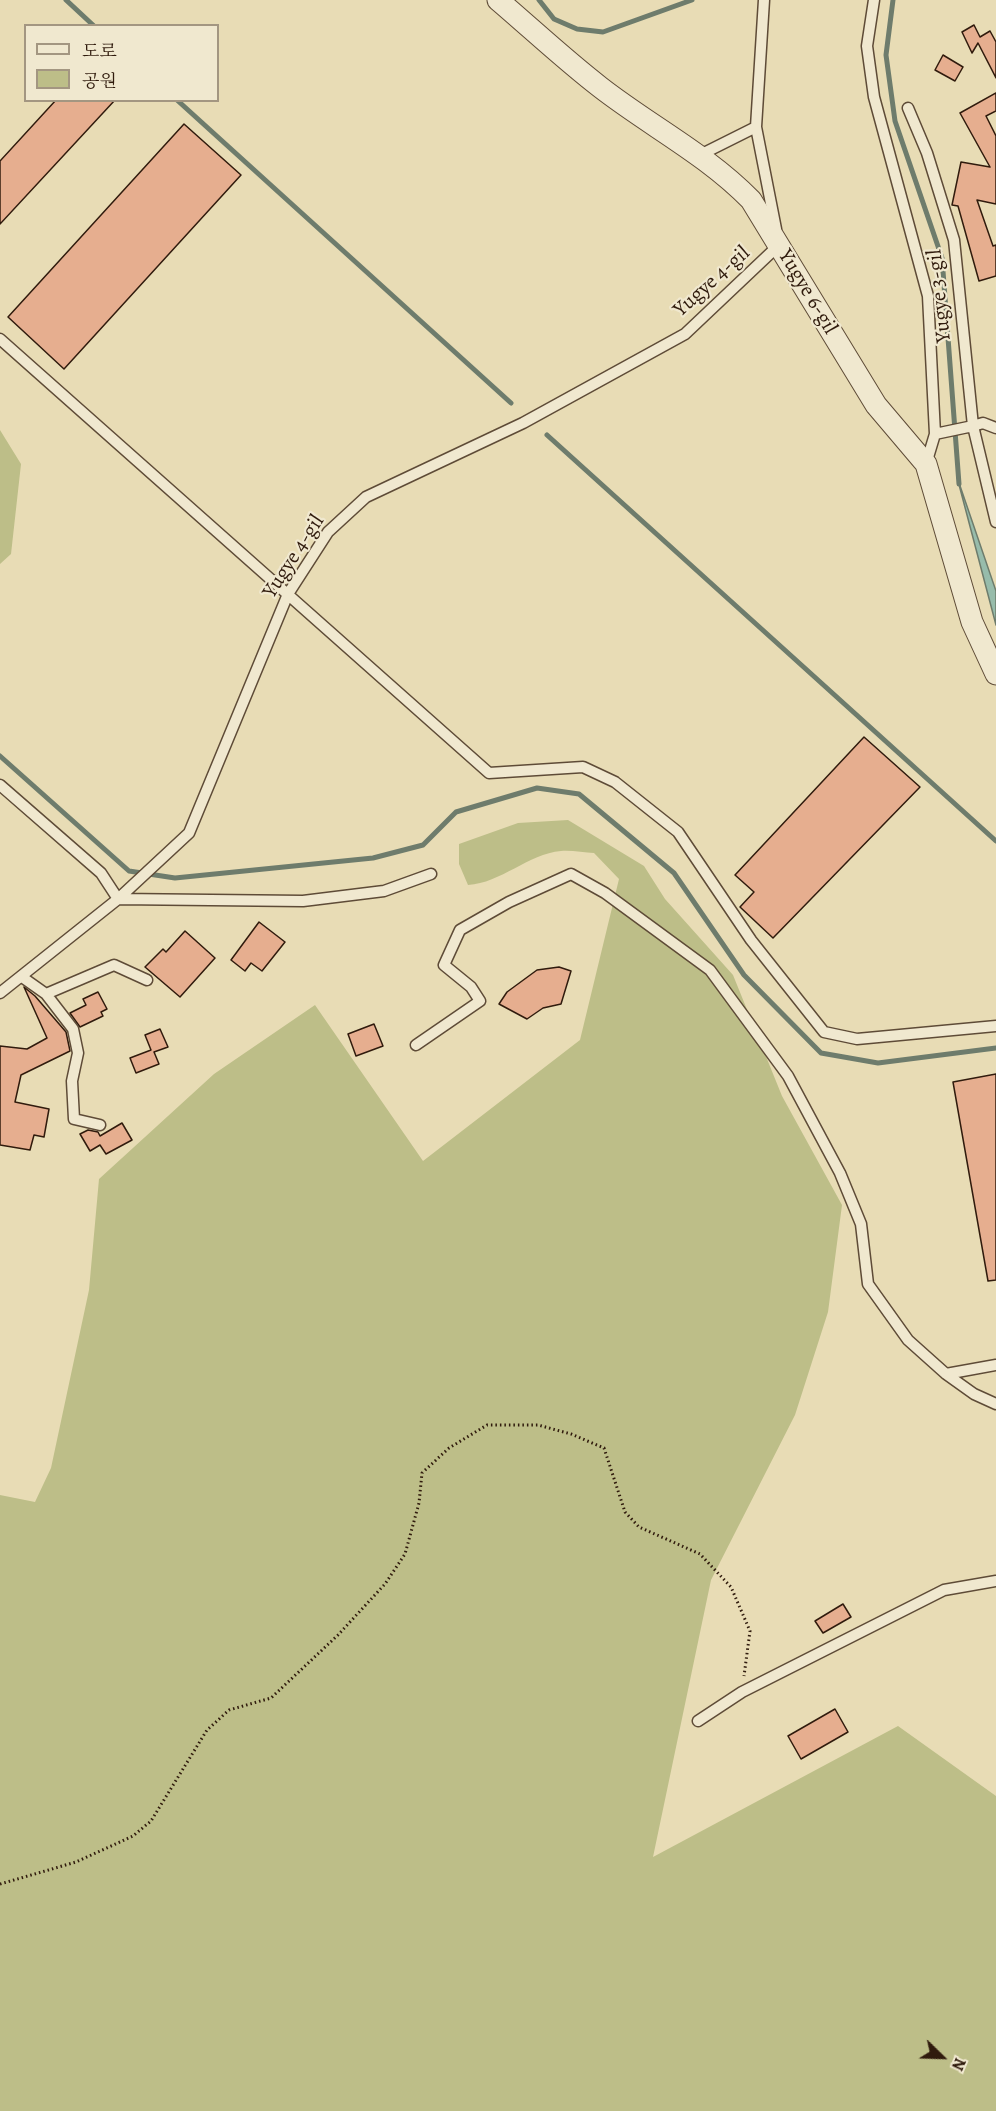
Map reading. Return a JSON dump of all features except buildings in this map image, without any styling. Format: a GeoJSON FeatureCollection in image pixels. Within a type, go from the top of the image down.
{"type":"FeatureCollection","features":[{"type":"Feature","properties":{"kind":"street","name":"Yugye 6-gil"},"geometry":{"type":"LineString","coordinates":[[498,0],[600,88],[700,155],[728,176],[751,200],[876,405],[926,464],[972,622],[996,674]]}},
{"type":"Feature","properties":{"kind":"lane"},"geometry":{"type":"LineString","coordinates":[[764,0],[756,127],[780,247]]}},
{"type":"Feature","properties":{"kind":"lane"},"geometry":{"type":"LineString","coordinates":[[874,0],[867,46],[874,97],[928,296],[935,434],[926,464]]}},
{"type":"Feature","properties":{"kind":"lane","name":"Yugye 3-gil"},"geometry":{"type":"LineString","coordinates":[[908,108],[927,153],[954,240],[973,426],[996,522]]}},
{"type":"Feature","properties":{"kind":"lane"},"geometry":{"type":"LineString","coordinates":[[700,155],[756,127]]}},
{"type":"Feature","properties":{"kind":"lane","name":"Yugye 4-gil"},"geometry":{"type":"LineString","coordinates":[[0,993],[118,899],[189,833],[288,594],[328,532],[366,497],[523,423],[685,333],[780,247]]}},
{"type":"Feature","properties":{"kind":"lane"},"geometry":{"type":"LineString","coordinates":[[0,339],[489,773],[583,767],[615,782],[678,832],[751,940],[825,1032],[857,1039],[996,1026]]}},
{"type":"Feature","properties":{"kind":"lane"},"geometry":{"type":"LineString","coordinates":[[935,434],[983,423],[996,428]]}},
{"type":"Feature","properties":{"kind":"lane"},"geometry":{"type":"LineString","coordinates":[[0,785],[101,873],[118,899],[303,901],[384,891],[431,874]]}},
{"type":"Feature","properties":{"kind":"lane"},"geometry":{"type":"LineString","coordinates":[[416,1045],[480,1001],[471,987],[444,965],[460,930],[509,902],[571,874],[605,892],[710,970],[788,1076],[840,1173],[861,1224],[868,1284],[908,1340],[946,1374],[975,1394],[996,1404]]}},
{"type":"Feature","properties":{"kind":"lane"},"geometry":{"type":"LineString","coordinates":[[46,994],[114,965],[147,980]]}},
{"type":"Feature","properties":{"kind":"lane"},"geometry":{"type":"LineString","coordinates":[[22,977],[46,994],[73,1029],[78,1053],[72,1081],[74,1119],[100,1125]]}},
{"type":"Feature","properties":{"kind":"lane"},"geometry":{"type":"LineString","coordinates":[[946,1374],[996,1365]]}},
{"type":"Feature","properties":{"kind":"lane"},"geometry":{"type":"LineString","coordinates":[[698,1721],[742,1692],[944,1590],[996,1581]]}},
{"type":"Feature","properties":{"kind":"path"},"geometry":{"type":"LineString","coordinates":[[0,1884],[76,1862],[133,1836],[151,1821],[207,1730],[229,1710],[271,1698],[338,1635],[385,1584],[405,1554],[419,1503],[422,1473],[449,1448],[487,1425],[538,1425],[571,1434],[604,1448],[625,1512],[639,1527],[700,1554],[731,1587],[750,1631],[742,1692]]}},
{"type":"Feature","properties":{"kind":"green space"},"geometry":{"type":"Polygon","coordinates":[[[0,430],[21,464],[11,554],[0,564],[0,430]]]}},
{"type":"Feature","properties":{"kind":"green space"},"geometry":{"type":"Polygon","coordinates":[[[568,820],[644,866],[665,899],[733,975],[782,1096],[842,1205],[828,1312],[795,1415],[711,1580],[653,1857],[898,1726],[996,1796],[996,2111],[0,2111],[0,1495],[35,1502],[51,1468],[89,1290],[99,1179],[214,1074],[315,1005],[423,1161],[580,1040],[619,879],[594,853],[565,851],[549,853],[492,879],[468,885],[459,864],[459,844],[518,823],[568,820]]]}},
{"type":"Feature","properties":{"kind":"shaded area"},"geometry":{"type":"Polygon","coordinates":[[[957,477],[996,591],[996,625],[957,477]]]}},
{"type":"Feature","properties":{"kind":"waterway"},"geometry":{"type":"LineString","coordinates":[[66,0],[92,24]]}},
{"type":"Feature","properties":{"kind":"waterway"},"geometry":{"type":"LineString","coordinates":[[539,0],[554,19],[577,29],[603,32],[692,0]]}},
{"type":"Feature","properties":{"kind":"waterway"},"geometry":{"type":"LineString","coordinates":[[893,0],[886,55],[895,121],[942,258],[959,484]]}},
{"type":"Feature","properties":{"kind":"waterway"},"geometry":{"type":"LineString","coordinates":[[179,102],[511,403]]}},
{"type":"Feature","properties":{"kind":"waterway"},"geometry":{"type":"LineString","coordinates":[[547,435],[996,841]]}},
{"type":"Feature","properties":{"kind":"waterway"},"geometry":{"type":"LineString","coordinates":[[0,756],[129,871],[175,878],[373,858],[423,845],[456,812],[537,788],[579,794],[674,873],[744,975],[821,1053],[878,1063],[996,1048]]}}]}
